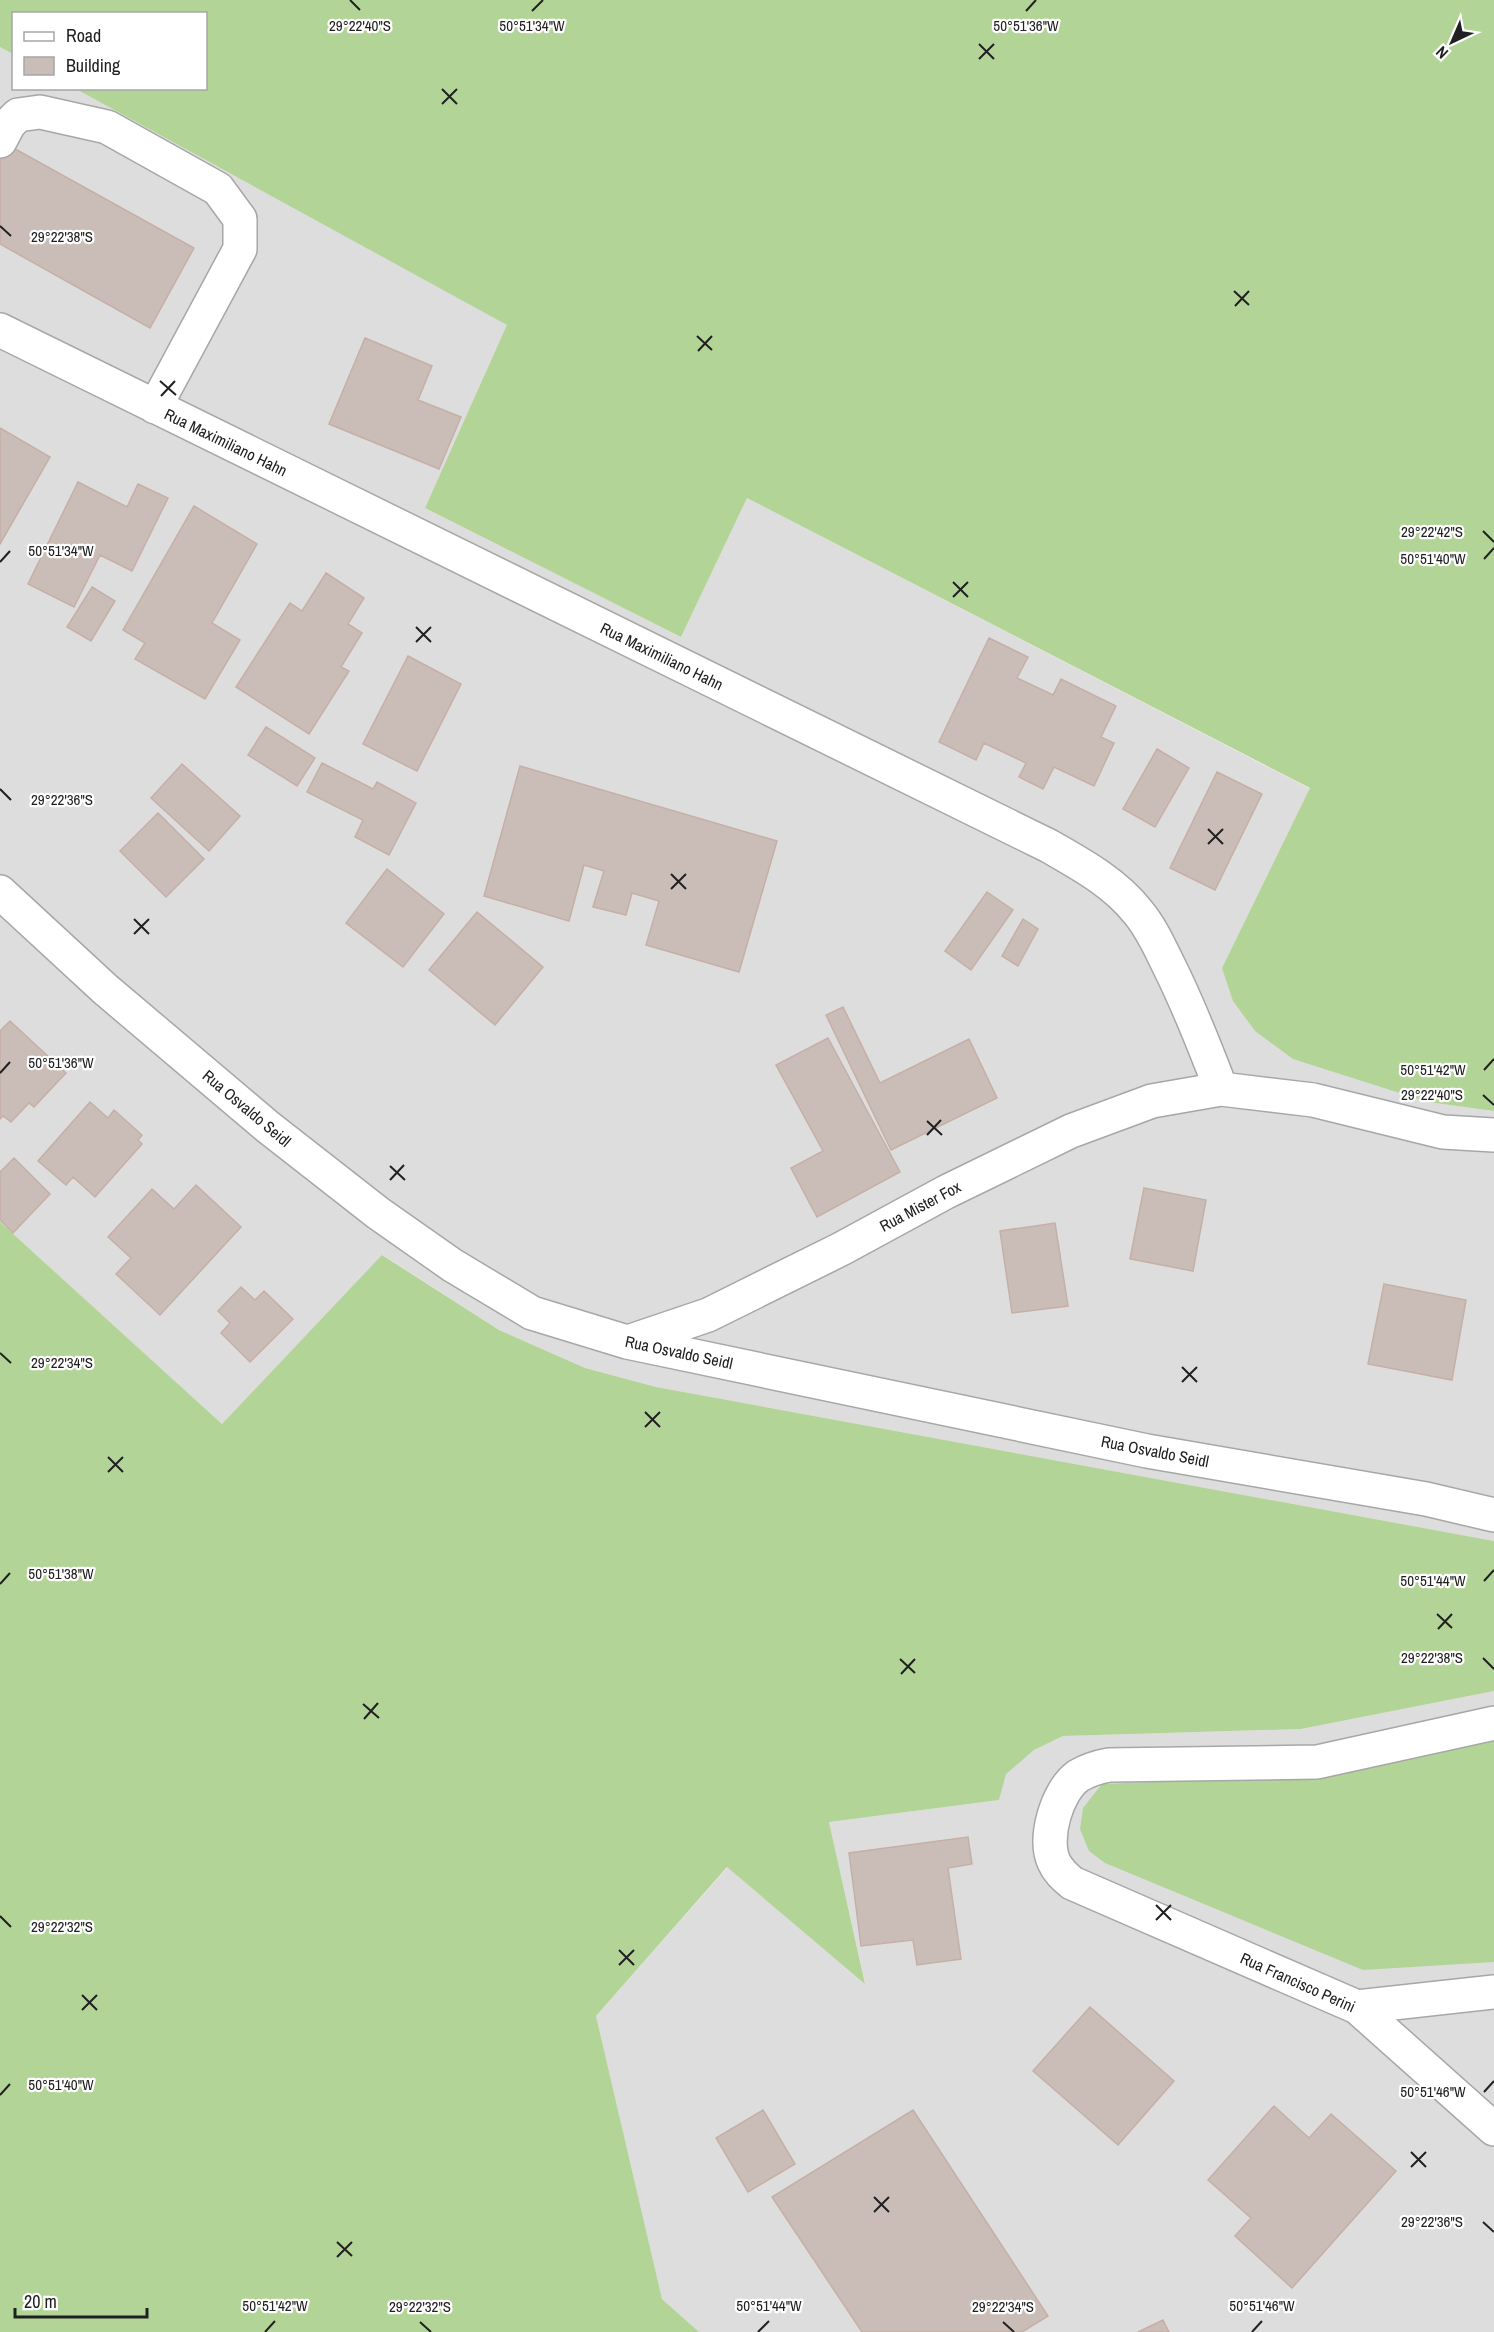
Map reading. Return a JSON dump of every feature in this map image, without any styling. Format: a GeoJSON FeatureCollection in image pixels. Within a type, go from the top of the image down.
{"type":"FeatureCollection","features":[{"type":"Feature","properties":{"kind":"street"},"geometry":{"type":"LineString","coordinates":[[0,141],[9,124],[18,116],[40,112],[107,127],[218,189],[240,219],[240,249],[155,407]]}},
{"type":"Feature","properties":{"kind":"street","name":"Rua Maximiliano Hahn"},"geometry":{"type":"LineString","coordinates":[[0,330],[1049,846],[1083,866],[1109,883],[1137,911],[1158,944],[1188,1003],[1221,1089]]}},
{"type":"Feature","properties":{"kind":"street","name":"Rua Osvaldo Seidl"},"geometry":{"type":"LineString","coordinates":[[0,892],[105,988],[259,1120],[378,1213],[452,1265],[532,1313],[627,1342],[1147,1451],[1426,1499],[1494,1515]]}},
{"type":"Feature","properties":{"kind":"street","name":"Rua Mister Fox"},"geometry":{"type":"LineString","coordinates":[[627,1342],[708,1315],[841,1249],[946,1192],[1071,1131],[1152,1101],[1221,1089],[1313,1100],[1443,1132],[1494,1135]]}},
{"type":"Feature","properties":{"kind":"street","name":"Rua Francisco Perini"},"geometry":{"type":"LineString","coordinates":[[1494,1724],[1317,1762],[1109,1765],[1093,1768],[1076,1777],[1062,1797],[1054,1816],[1049,1838],[1053,1859],[1061,1873],[1072,1883],[1357,2007],[1494,2129]]}},
{"type":"Feature","properties":{"kind":"street"},"geometry":{"type":"LineString","coordinates":[[1357,2007],[1494,1992]]}},
{"type":"Feature","properties":{"kind":"shaded area"},"geometry":{"type":"Polygon","coordinates":[[[0,47],[12,53],[12,90],[78,90],[508,325],[425,508],[681,637],[747,498],[1310,789],[1222,968],[1428,1102],[1494,1111],[1494,1541],[656,1387],[585,1368],[499,1330],[383,1255],[222,1424],[0,1222],[0,47]]]}},
{"type":"Feature","properties":{"kind":"shaded area"},"geometry":{"type":"Polygon","coordinates":[[[1494,1691],[1494,2332],[699,2332],[662,2299],[596,2016],[728,1867],[865,1983],[829,1822],[999,1800],[1005,1774],[1034,1750],[1063,1736],[1301,1729],[1494,1691]]]}},
{"type":"Feature","properties":{"kind":"green space"},"geometry":{"type":"Polygon","coordinates":[[[0,0],[1494,0],[1494,1111],[1428,1102],[1293,1059],[1255,1031],[1233,1001],[1222,968],[1310,788],[747,498],[681,637],[425,508],[507,325],[78,90],[207,90],[207,12],[12,12],[12,53],[0,47],[0,0]]]}},
{"type":"Feature","properties":{"kind":"green space"},"geometry":{"type":"Polygon","coordinates":[[[0,1222],[222,1424],[382,1255],[499,1330],[585,1368],[656,1387],[1494,1541],[1494,1691],[1301,1729],[1063,1736],[1034,1750],[1006,1774],[999,1800],[829,1822],[865,1984],[727,1867],[596,2016],[662,2299],[699,2332],[0,2332],[0,1222]]]}},
{"type":"Feature","properties":{"kind":"green space"},"geometry":{"type":"Polygon","coordinates":[[[1494,1741],[1494,1962],[1363,1970],[1105,1863],[1089,1851],[1080,1829],[1083,1808],[1102,1784],[1326,1775],[1494,1741]]]}},
{"type":"Feature","properties":{"kind":"building"},"geometry":{"type":"Polygon","coordinates":[[[8,145],[194,248],[150,328],[0,244],[0,159],[8,145]]]}},
{"type":"Feature","properties":{"kind":"building"},"geometry":{"type":"Polygon","coordinates":[[[365,338],[432,366],[418,400],[461,417],[439,469],[329,424],[365,338]]]}},
{"type":"Feature","properties":{"kind":"building"},"geometry":{"type":"Polygon","coordinates":[[[0,428],[50,457],[0,544],[0,428]]]}},
{"type":"Feature","properties":{"kind":"building"},"geometry":{"type":"Polygon","coordinates":[[[78,482],[127,507],[138,484],[168,498],[132,571],[100,555],[74,607],[28,584],[78,482]]]}},
{"type":"Feature","properties":{"kind":"building"},"geometry":{"type":"Polygon","coordinates":[[[194,506],[257,544],[212,623],[240,640],[205,699],[135,659],[145,643],[123,630],[194,506]]]}},
{"type":"Feature","properties":{"kind":"building"},"geometry":{"type":"Polygon","coordinates":[[[326,573],[364,598],[348,624],[362,633],[341,667],[349,671],[309,734],[236,687],[290,603],[302,611],[326,573]]]}},
{"type":"Feature","properties":{"kind":"building"},"geometry":{"type":"Polygon","coordinates":[[[92,587],[115,601],[91,641],[67,627],[92,587]]]}},
{"type":"Feature","properties":{"kind":"building"},"geometry":{"type":"Polygon","coordinates":[[[989,638],[1028,657],[1017,678],[1053,695],[1061,679],[1116,706],[1101,737],[1114,743],[1094,786],[1054,767],[1043,789],[1019,777],[1026,763],[984,743],[976,760],[939,742],[989,638]]]}},
{"type":"Feature","properties":{"kind":"building"},"geometry":{"type":"Polygon","coordinates":[[[408,656],[461,684],[417,771],[363,744],[408,656]]]}},
{"type":"Feature","properties":{"kind":"building"},"geometry":{"type":"Polygon","coordinates":[[[266,727],[315,758],[297,786],[248,755],[266,727]]]}},
{"type":"Feature","properties":{"kind":"building"},"geometry":{"type":"Polygon","coordinates":[[[1157,749],[1189,768],[1155,827],[1123,809],[1157,749]]]}},
{"type":"Feature","properties":{"kind":"building"},"geometry":{"type":"Polygon","coordinates":[[[322,763],[373,789],[377,782],[416,803],[389,855],[355,837],[363,820],[307,792],[322,763]]]}},
{"type":"Feature","properties":{"kind":"building"},"geometry":{"type":"Polygon","coordinates":[[[182,764],[240,816],[209,851],[151,798],[182,764]]]}},
{"type":"Feature","properties":{"kind":"building"},"geometry":{"type":"Polygon","coordinates":[[[520,766],[777,841],[739,972],[646,945],[659,901],[632,893],[626,915],[593,907],[604,871],[584,865],[569,921],[484,896],[520,766]]]}},
{"type":"Feature","properties":{"kind":"building"},"geometry":{"type":"Polygon","coordinates":[[[1217,772],[1262,794],[1215,890],[1170,868],[1217,772]]]}},
{"type":"Feature","properties":{"kind":"building"},"geometry":{"type":"Polygon","coordinates":[[[158,813],[204,859],[166,897],[120,851],[158,813]]]}},
{"type":"Feature","properties":{"kind":"building"},"geometry":{"type":"Polygon","coordinates":[[[387,869],[444,914],[403,967],[346,923],[387,869]]]}},
{"type":"Feature","properties":{"kind":"building"},"geometry":{"type":"Polygon","coordinates":[[[987,892],[1013,910],[971,970],[945,951],[987,892]]]}},
{"type":"Feature","properties":{"kind":"building"},"geometry":{"type":"Polygon","coordinates":[[[477,912],[543,967],[495,1025],[429,970],[477,912]]]}},
{"type":"Feature","properties":{"kind":"building"},"geometry":{"type":"Polygon","coordinates":[[[1023,919],[1038,929],[1018,966],[1002,956],[1023,919]]]}},
{"type":"Feature","properties":{"kind":"building"},"geometry":{"type":"Polygon","coordinates":[[[843,1007],[880,1083],[969,1039],[997,1098],[891,1150],[826,1015],[843,1007]]]}},
{"type":"Feature","properties":{"kind":"building"},"geometry":{"type":"Polygon","coordinates":[[[10,1021],[66,1073],[34,1107],[29,1103],[11,1122],[3,1116],[0,1119],[0,1031],[10,1021]]]}},
{"type":"Feature","properties":{"kind":"building"},"geometry":{"type":"Polygon","coordinates":[[[828,1038],[900,1172],[817,1217],[791,1168],[823,1151],[776,1065],[828,1038]]]}},
{"type":"Feature","properties":{"kind":"building"},"geometry":{"type":"Polygon","coordinates":[[[90,1102],[108,1118],[114,1110],[142,1135],[138,1140],[142,1144],[95,1197],[73,1177],[66,1185],[38,1161],[90,1102]]]}},
{"type":"Feature","properties":{"kind":"building"},"geometry":{"type":"Polygon","coordinates":[[[14,1158],[50,1194],[13,1233],[0,1220],[0,1172],[14,1158]]]}},
{"type":"Feature","properties":{"kind":"building"},"geometry":{"type":"Polygon","coordinates":[[[196,1185],[241,1227],[160,1315],[116,1274],[131,1258],[108,1237],[152,1189],[174,1209],[196,1185]]]}},
{"type":"Feature","properties":{"kind":"building"},"geometry":{"type":"Polygon","coordinates":[[[1144,1188],[1206,1200],[1193,1271],[1130,1259],[1144,1188]]]}},
{"type":"Feature","properties":{"kind":"building"},"geometry":{"type":"Polygon","coordinates":[[[1055,1223],[1068,1306],[1012,1313],[1000,1231],[1055,1223]]]}},
{"type":"Feature","properties":{"kind":"building"},"geometry":{"type":"Polygon","coordinates":[[[1384,1284],[1466,1300],[1452,1380],[1368,1364],[1384,1284]]]}},
{"type":"Feature","properties":{"kind":"building"},"geometry":{"type":"Polygon","coordinates":[[[241,1287],[255,1300],[264,1291],[293,1319],[250,1362],[221,1333],[230,1323],[218,1311],[241,1287]]]}},
{"type":"Feature","properties":{"kind":"building"},"geometry":{"type":"Polygon","coordinates":[[[968,1837],[972,1864],[948,1868],[961,1959],[917,1965],[913,1940],[861,1946],[849,1853],[968,1837]]]}},
{"type":"Feature","properties":{"kind":"building"},"geometry":{"type":"Polygon","coordinates":[[[1090,2007],[1174,2081],[1118,2145],[1033,2071],[1090,2007]]]}},
{"type":"Feature","properties":{"kind":"building"},"geometry":{"type":"Polygon","coordinates":[[[1274,2106],[1309,2138],[1331,2114],[1396,2171],[1292,2288],[1235,2236],[1251,2218],[1208,2180],[1274,2106]]]}},
{"type":"Feature","properties":{"kind":"building"},"geometry":{"type":"Polygon","coordinates":[[[763,2110],[795,2164],[748,2192],[716,2138],[763,2110]]]}},
{"type":"Feature","properties":{"kind":"building"},"geometry":{"type":"Polygon","coordinates":[[[913,2110],[1048,2316],[1022,2332],[862,2332],[772,2197],[913,2110]]]}},
{"type":"Feature","properties":{"kind":"building"},"geometry":{"type":"Polygon","coordinates":[[[1163,2320],[1169,2332],[1138,2332],[1163,2320]]]}}]}
